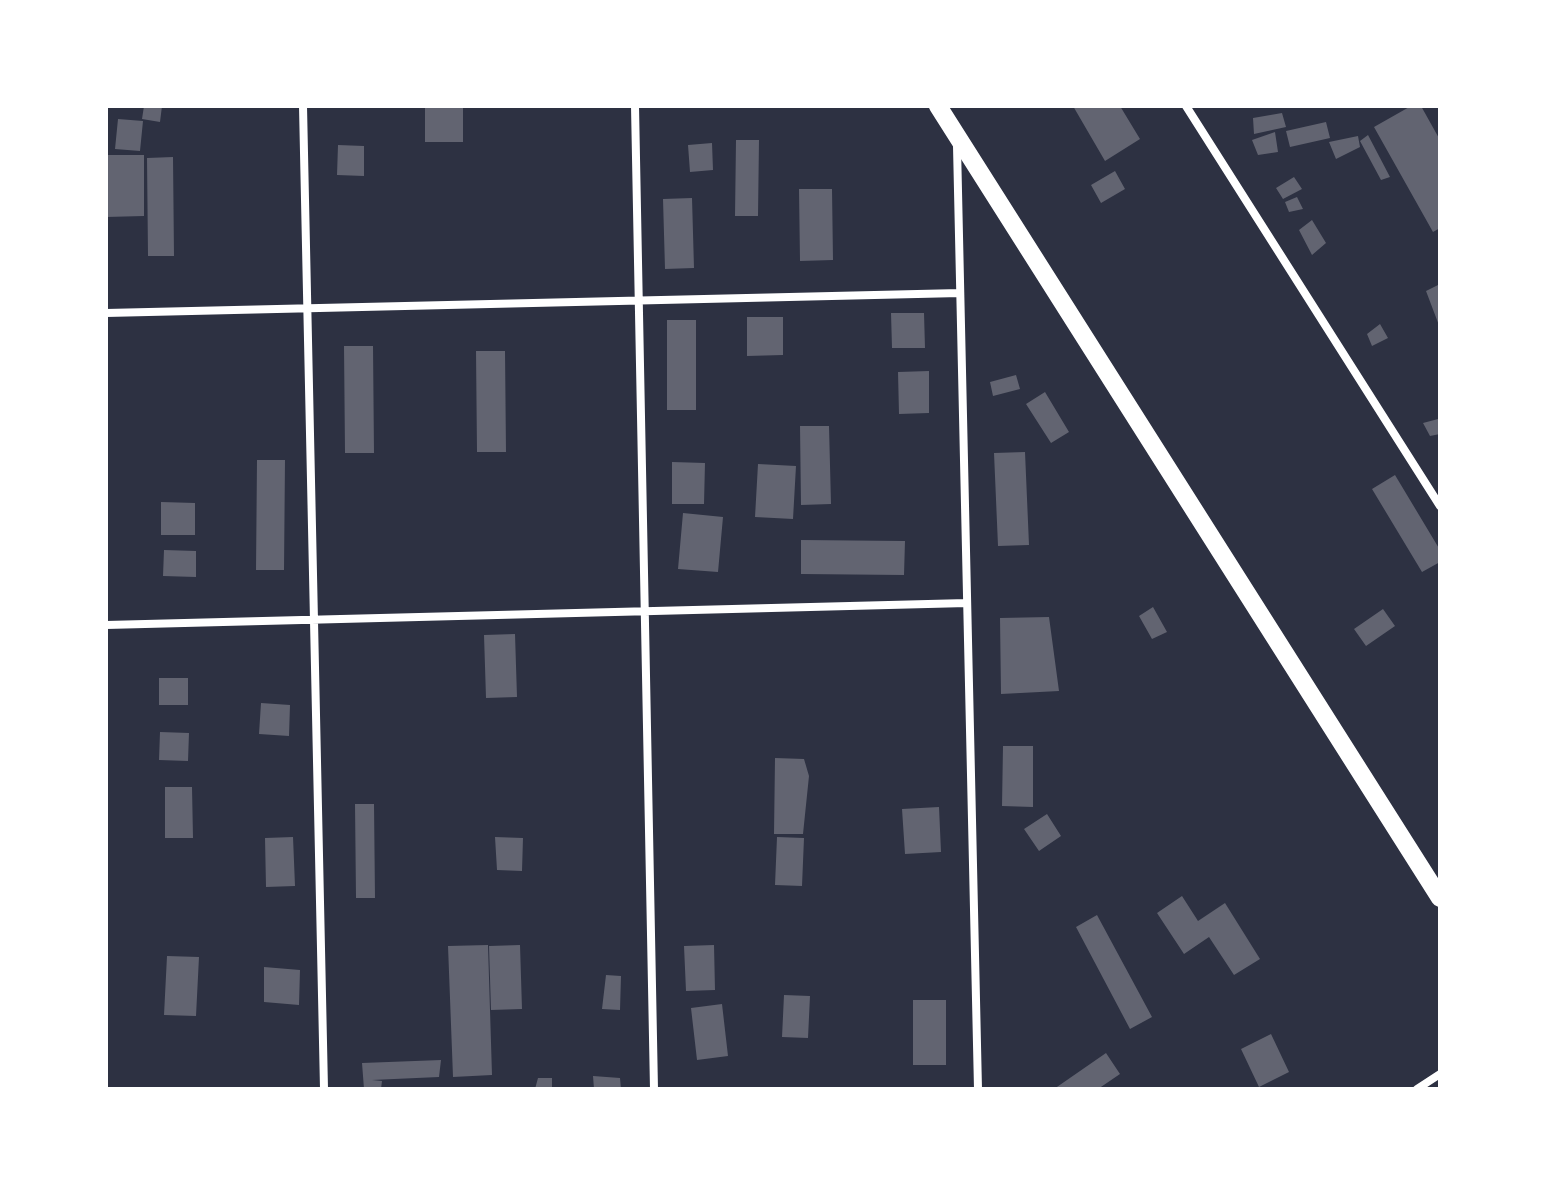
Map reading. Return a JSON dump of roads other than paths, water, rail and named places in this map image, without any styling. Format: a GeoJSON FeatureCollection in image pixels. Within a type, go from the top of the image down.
{"type":"FeatureCollection","features":[{"type":"Feature","properties":{"kind":"main road"},"geometry":{"type":"LineString","coordinates":[[938,106],[1440,898]]}},
{"type":"Feature","properties":{"kind":"street"},"geometry":{"type":"LineString","coordinates":[[303,106],[324,1089]]}},
{"type":"Feature","properties":{"kind":"street"},"geometry":{"type":"LineString","coordinates":[[635,106],[654,1089]]}},
{"type":"Feature","properties":{"kind":"street"},"geometry":{"type":"LineString","coordinates":[[1186,106],[1440,506]]}},
{"type":"Feature","properties":{"kind":"street"},"geometry":{"type":"LineString","coordinates":[[957,136],[978,1089]]}},
{"type":"Feature","properties":{"kind":"street"},"geometry":{"type":"LineString","coordinates":[[106,313],[960,293]]}},
{"type":"Feature","properties":{"kind":"street"},"geometry":{"type":"LineString","coordinates":[[106,625],[967,603]]}},
{"type":"Feature","properties":{"kind":"street"},"geometry":{"type":"LineString","coordinates":[[1417,1089],[1440,1074]]}}]}
